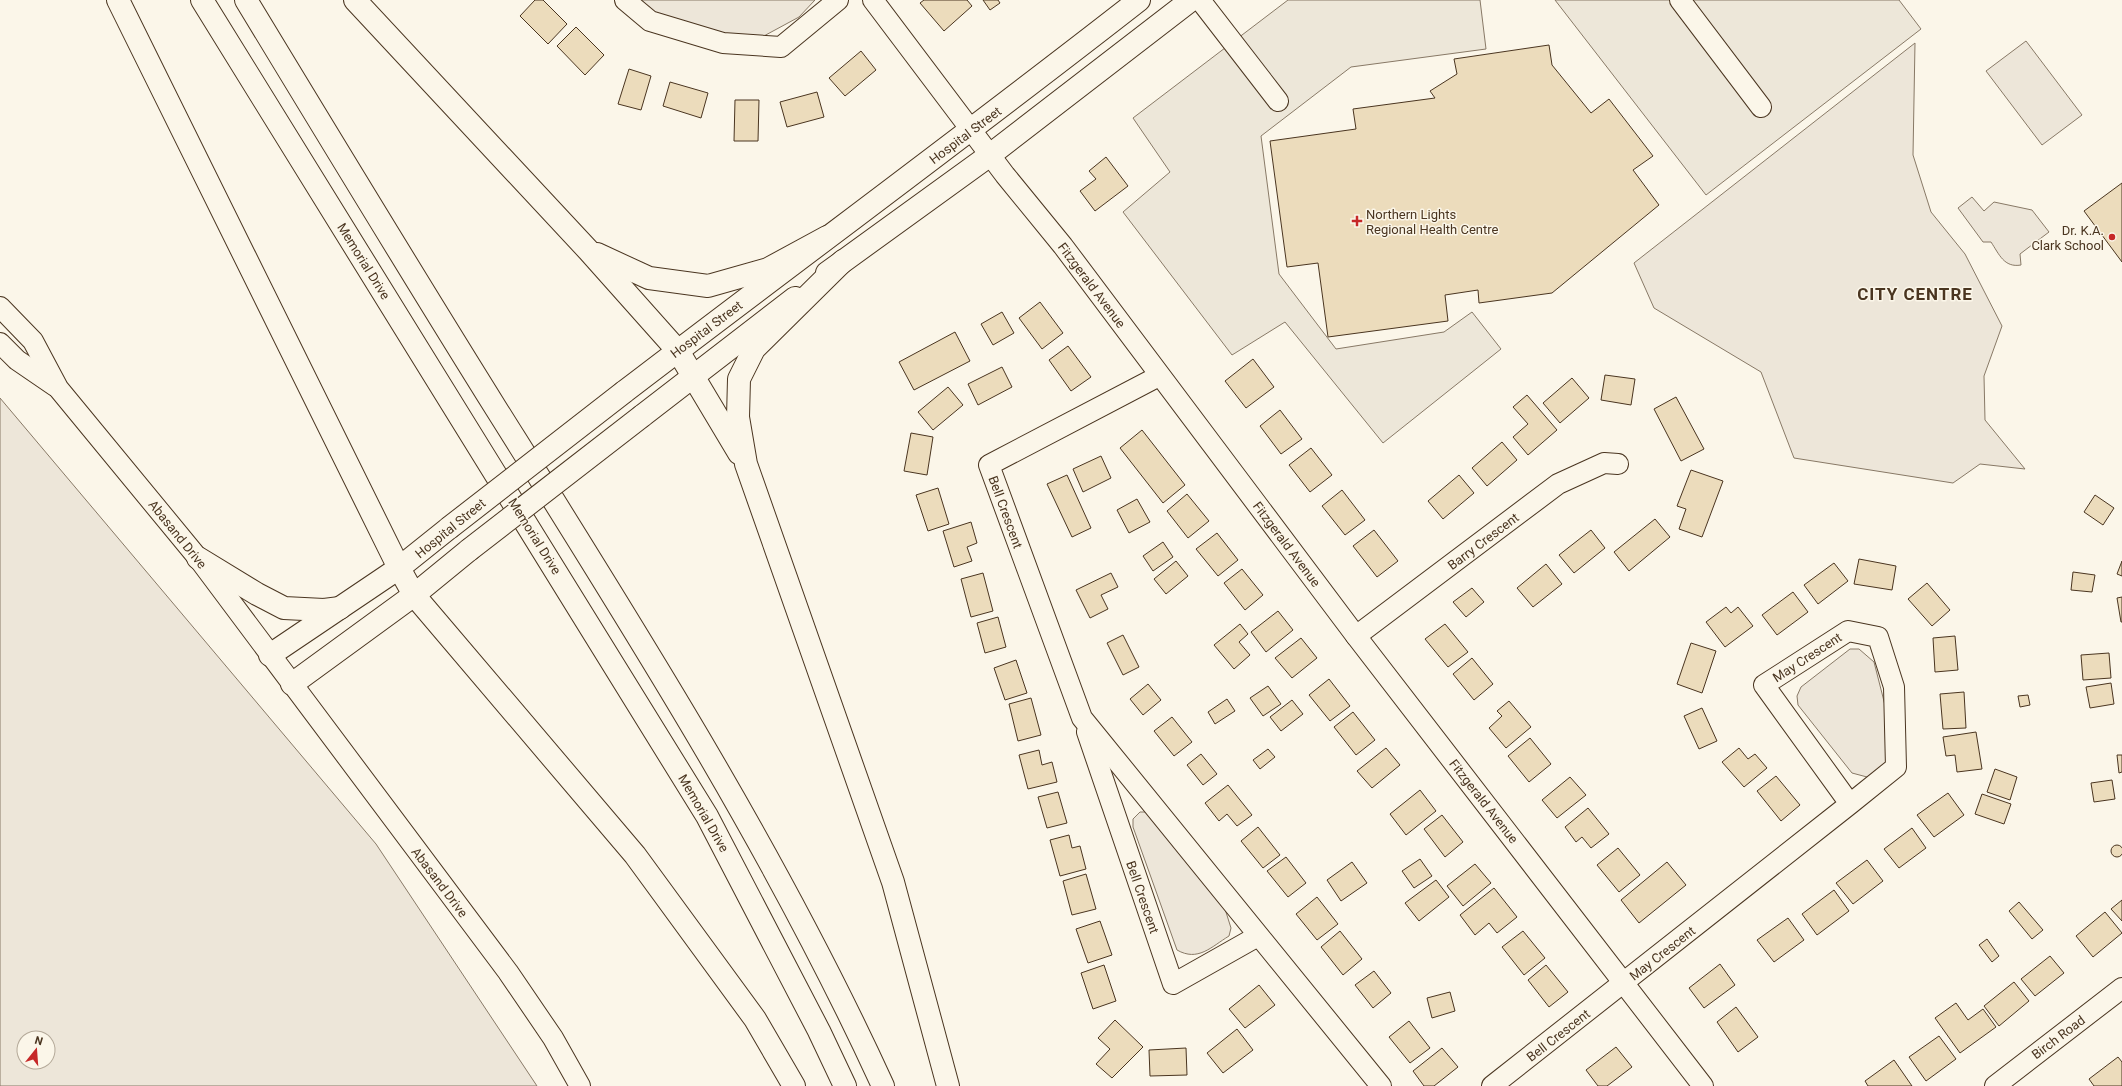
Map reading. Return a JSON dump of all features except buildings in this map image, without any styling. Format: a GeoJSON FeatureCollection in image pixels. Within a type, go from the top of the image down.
{"type":"FeatureCollection","features":[{"type":"Feature","properties":{"kind":"main road"},"geometry":{"type":"LineString","coordinates":[[118,0],[414,596],[635,855],[755,1018],[794,1086]]}},
{"type":"Feature","properties":{"kind":"main road","name":"Memorial Drive"},"geometry":{"type":"LineString","coordinates":[[202,0],[707,816],[819,1031],[845,1086]]}},
{"type":"Feature","properties":{"kind":"main road"},"geometry":{"type":"LineString","coordinates":[[246,0],[569,524],[749,824],[848,1010],[883,1086]]}},
{"type":"Feature","properties":{"kind":"main road"},"geometry":{"type":"LineString","coordinates":[[355,0],[588,250],[678,351],[746,464]]}},
{"type":"Feature","properties":{"kind":"main road","name":"Hospital Street"},"geometry":{"type":"LineString","coordinates":[[270,655],[399,568],[624,392],[827,237],[973,130],[1139,0]]}},
{"type":"Feature","properties":{"kind":"main road"},"geometry":{"type":"LineString","coordinates":[[292,684],[414,596],[469,550],[693,376],[844,261],[990,155],[1191,0]]}},
{"type":"Feature","properties":{"kind":"main road"},"geometry":{"type":"LineString","coordinates":[[588,250],[649,278],[708,286],[768,269],[827,237]]}},
{"type":"Feature","properties":{"kind":"main road"},"geometry":{"type":"LineString","coordinates":[[844,261],[754,349],[739,379],[738,417],[746,464],[893,882],[948,1086]]}},
{"type":"Feature","properties":{"kind":"main road"},"geometry":{"type":"LineString","coordinates":[[198,558],[257,594],[284,608],[324,610],[340,608]]}},
{"type":"Feature","properties":{"kind":"street"},"geometry":{"type":"LineString","coordinates":[[625,0],[650,21],[723,43],[781,47],[838,0]]}},
{"type":"Feature","properties":{"kind":"street","name":"Fitzgerald Avenue"},"geometry":{"type":"LineString","coordinates":[[873,0],[973,130],[990,155],[1063,246],[1159,376],[1356,636],[1703,1086]]}},
{"type":"Feature","properties":{"kind":"street"},"geometry":{"type":"LineString","coordinates":[[1200,0],[1278,101]]}},
{"type":"Feature","properties":{"kind":"street"},"geometry":{"type":"LineString","coordinates":[[1680,0],[1760,107]]}},
{"type":"Feature","properties":{"kind":"street","name":"Abasand Drive"},"geometry":{"type":"LineString","coordinates":[[0,307],[33,341],[58,388],[198,558],[508,972],[553,1038],[580,1086]]}},
{"type":"Feature","properties":{"kind":"street","name":"Abasand Drive"},"geometry":{"type":"LineString","coordinates":[[0,343],[17,360],[58,388]]}},
{"type":"Feature","properties":{"kind":"street","name":"Bell Crescent"},"geometry":{"type":"LineString","coordinates":[[1159,376],[989,465],[1082,718],[1173,984],[1258,936]]}},
{"type":"Feature","properties":{"kind":"street","name":"Barry Crescent"},"geometry":{"type":"LineString","coordinates":[[1356,636],[1558,484],[1604,464],[1618,464]]}},
{"type":"Feature","properties":{"kind":"street","name":"May Crescent"},"geometry":{"type":"LineString","coordinates":[[1624,983],[1850,804],[1896,767],[1894,687],[1878,637],[1848,631],[1764,685],[1850,804]]}},
{"type":"Feature","properties":{"kind":"street","name":"Bell Crescent"},"geometry":{"type":"LineString","coordinates":[[1082,718],[1380,1086]]}},
{"type":"Feature","properties":{"kind":"street","name":"Bell Crescent"},"geometry":{"type":"LineString","coordinates":[[1492,1086],[1624,983]]}},
{"type":"Feature","properties":{"kind":"street","name":"Birch Road"},"geometry":{"type":"LineString","coordinates":[[1995,1086],[2122,988]]}},
{"type":"Feature","properties":{"kind":"shaded area"},"geometry":{"type":"Polygon","coordinates":[[[638,0],[815,0],[799,17],[762,37],[733,36],[657,16],[638,0]]]}},
{"type":"Feature","properties":{"kind":"shaded area"},"geometry":{"type":"Polygon","coordinates":[[[1288,0],[1480,0],[1486,49],[1351,67],[1261,136],[1279,274],[1336,349],[1444,332],[1472,312],[1501,349],[1383,443],[1285,322],[1232,355],[1123,212],[1170,172],[1133,118],[1288,0]]]}},
{"type":"Feature","properties":{"kind":"shaded area"},"geometry":{"type":"Polygon","coordinates":[[[1555,0],[1899,0],[1921,29],[1706,195],[1555,0]]]}},
{"type":"Feature","properties":{"kind":"shaded area"},"geometry":{"type":"Polygon","coordinates":[[[2026,41],[2082,115],[2042,145],[1986,71],[2026,41]]]}},
{"type":"Feature","properties":{"kind":"shaded area"},"geometry":{"type":"Polygon","coordinates":[[[1915,43],[1913,155],[1931,212],[1965,254],[2002,326],[1984,376],[1985,420],[2025,469],[1980,464],[1953,483],[1794,458],[1761,372],[1654,308],[1634,263],[1915,43]]]}},
{"type":"Feature","properties":{"kind":"shaded area"},"geometry":{"type":"Polygon","coordinates":[[[1972,197],[1984,211],[1994,202],[2032,210],[2049,232],[2020,254],[2021,265],[2010,264],[2003,259],[1991,242],[1983,242],[1958,208],[1972,197]]]}},
{"type":"Feature","properties":{"kind":"shaded area"},"geometry":{"type":"Polygon","coordinates":[[[0,398],[376,844],[537,1086],[0,1086],[0,398]]]}},
{"type":"Feature","properties":{"kind":"shaded area"},"geometry":{"type":"Polygon","coordinates":[[[1850,649],[1859,649],[1874,662],[1887,713],[1888,757],[1883,767],[1867,777],[1852,773],[1798,705],[1797,696],[1801,687],[1850,649]]]}},
{"type":"Feature","properties":{"kind":"shaded area"},"geometry":{"type":"Polygon","coordinates":[[[1140,812],[1147,812],[1225,909],[1231,928],[1229,936],[1204,952],[1191,954],[1177,950],[1133,827],[1133,819],[1140,812]]]}},
{"type":"Feature","properties":{"kind":"place","name":"Northern Lights Regional Health Centre"},"geometry":{"type":"Point","coordinates":[1357,221]}},
{"type":"Feature","properties":{"kind":"place","name":"Dr. K.A. Clark School"},"geometry":{"type":"Point","coordinates":[2112,237]}},
{"type":"Feature","properties":{"kind":"district","name":"CITY CENTRE"},"geometry":{"type":"Point","coordinates":[1915,294]}}]}
